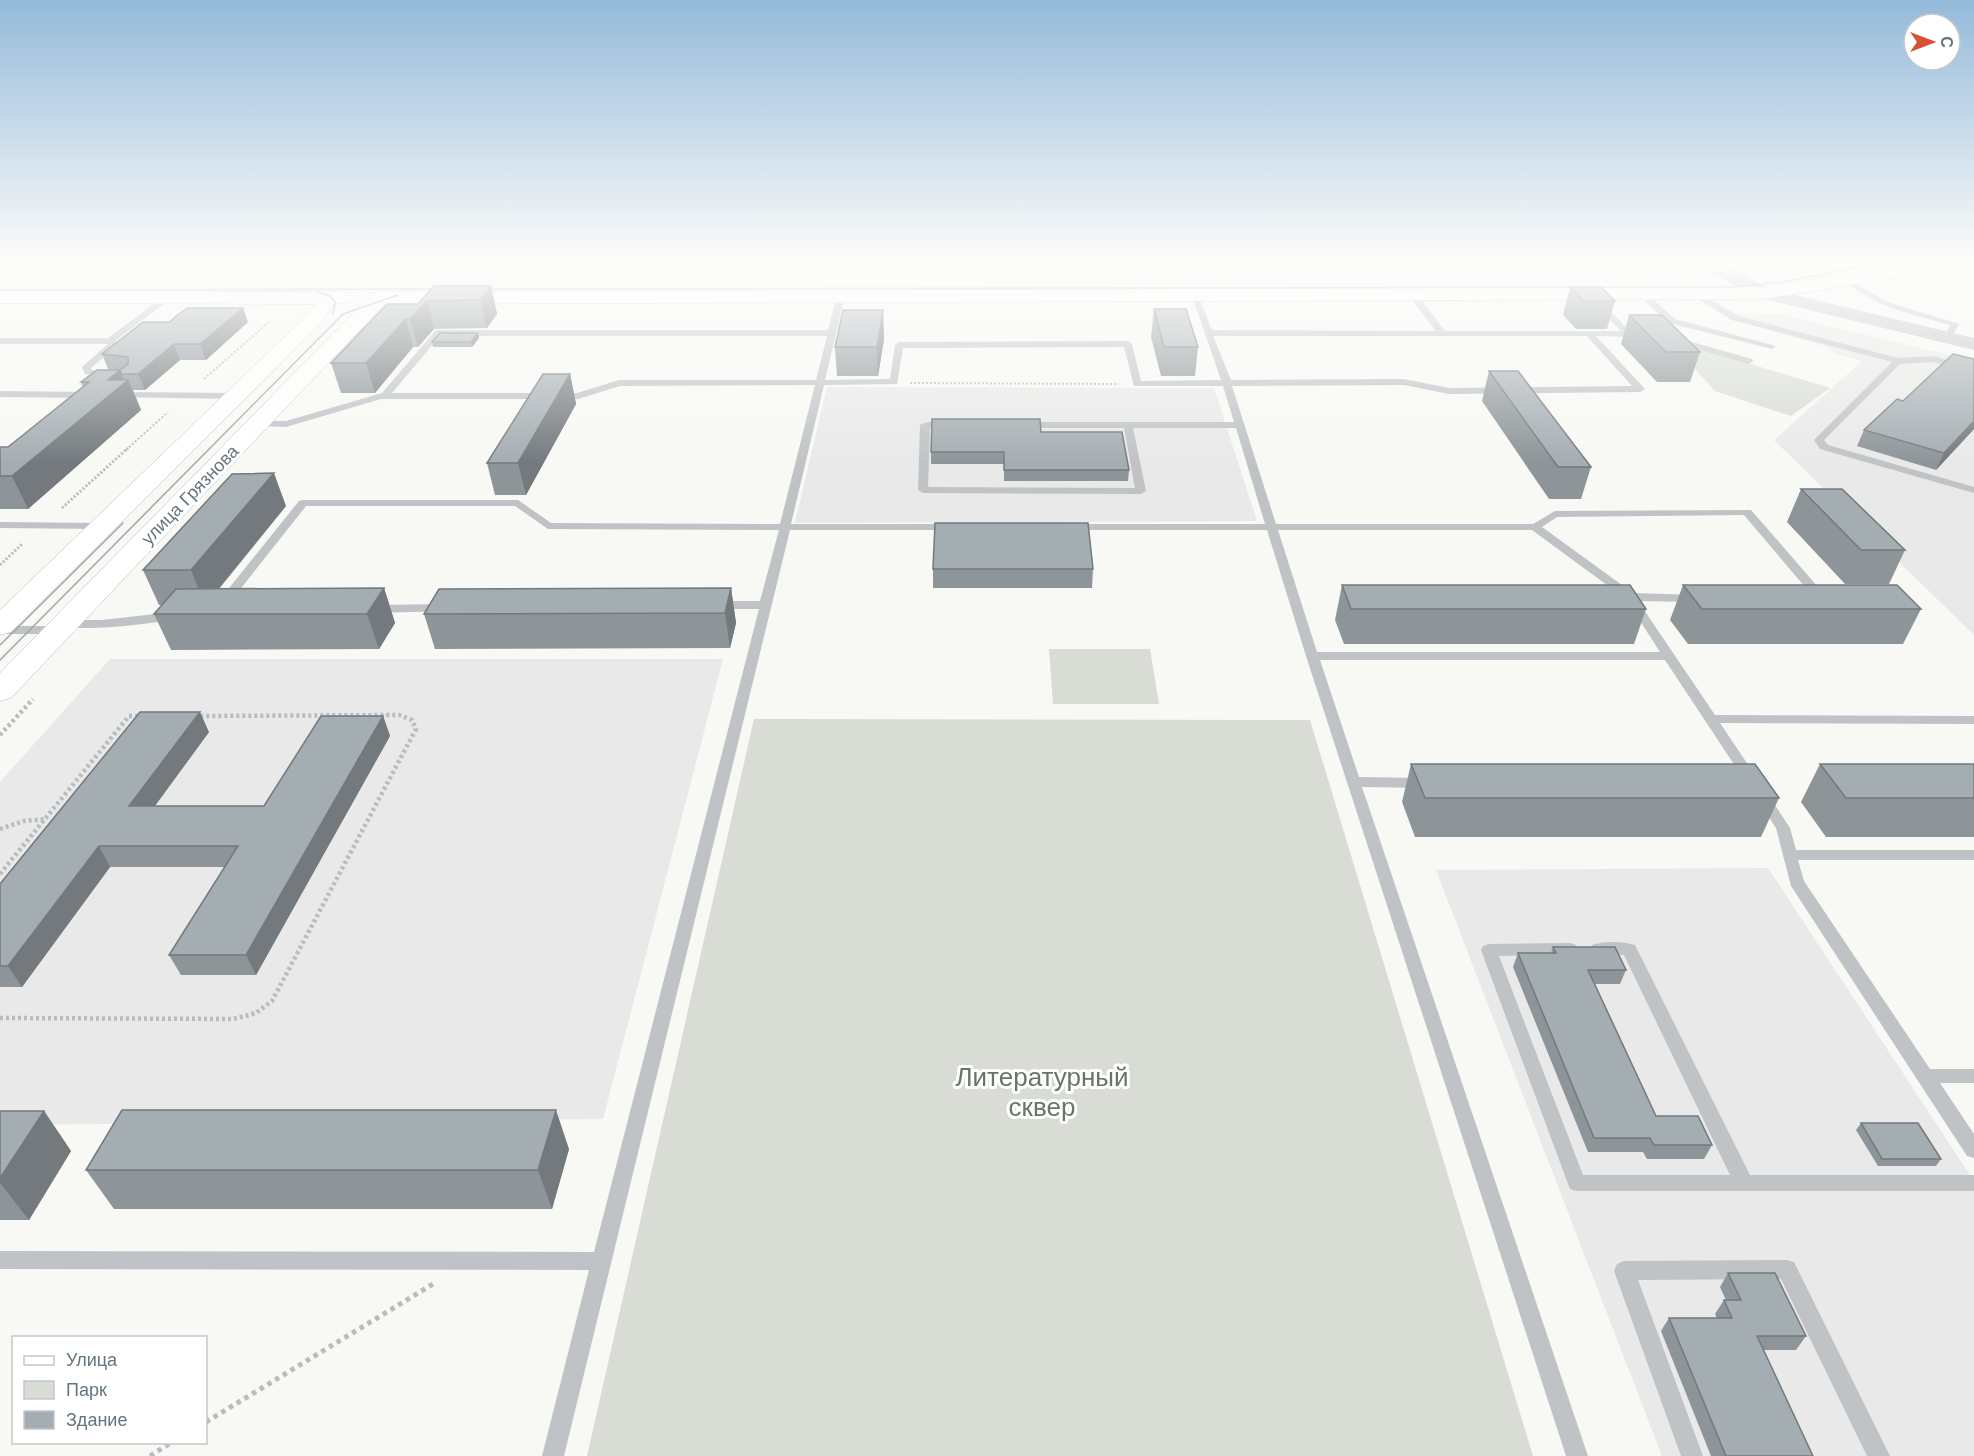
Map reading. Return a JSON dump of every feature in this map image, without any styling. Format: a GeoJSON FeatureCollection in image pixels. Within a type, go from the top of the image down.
{"type":"FeatureCollection","features":[{"type":"Feature","properties":{"kind":"main road","name":"улица Грязнова"},"geometry":{"type":"LineString","coordinates":[[0,628],[304,329]]}},
{"type":"Feature","properties":{"kind":"main road","name":"улица Грязнова"},"geometry":{"type":"LineString","coordinates":[[0,691],[349,329]]}},
{"type":"Feature","properties":{"kind":"street"},"geometry":{"type":"LineString","coordinates":[[1912,329],[1974,344]]}},
{"type":"Feature","properties":{"kind":"lane"},"geometry":{"type":"LineString","coordinates":[[0,341],[110,340],[125,329]]}},
{"type":"Feature","properties":{"kind":"lane"},"geometry":{"type":"LineString","coordinates":[[553,1456],[833,329]]}},
{"type":"Feature","properties":{"kind":"lane"},"geometry":{"type":"LineString","coordinates":[[1207,329],[1275,528],[1312,656],[1577,1456]]}},
{"type":"Feature","properties":{"kind":"lane"},"geometry":{"type":"LineString","coordinates":[[1439,329],[1443,334]]}},
{"type":"Feature","properties":{"kind":"lane"},"geometry":{"type":"LineString","coordinates":[[1208,333],[1628,334],[1623,329]]}},
{"type":"Feature","properties":{"kind":"lane"},"geometry":{"type":"LineString","coordinates":[[1671,329],[1670,338],[1749,361]]}},
{"type":"Feature","properties":{"kind":"lane"},"geometry":{"type":"LineString","coordinates":[[1705,329],[1772,345]]}},
{"type":"Feature","properties":{"kind":"lane"},"geometry":{"type":"LineString","coordinates":[[1776,329],[1898,361],[1932,359],[1974,370]]}},
{"type":"Feature","properties":{"kind":"lane"},"geometry":{"type":"LineString","coordinates":[[1948,338],[1953,329]]}},
{"type":"Feature","properties":{"kind":"lane"},"geometry":{"type":"LineString","coordinates":[[385,396],[438,333],[832,333]]}},
{"type":"Feature","properties":{"kind":"lane"},"geometry":{"type":"LineString","coordinates":[[258,423],[286,424],[385,396],[578,396],[619,383],[894,382],[899,345],[1128,344],[1137,384],[1404,382],[1449,391],[1640,389],[1589,334]]}},
{"type":"Feature","properties":{"kind":"lane"},"geometry":{"type":"LineString","coordinates":[[110,340],[114,344],[86,367],[88,372],[96,375],[120,379],[107,395],[235,396]]}},
{"type":"Feature","properties":{"kind":"lane"},"geometry":{"type":"LineString","coordinates":[[1898,361],[1820,440],[1824,447],[1974,490]]}},
{"type":"Feature","properties":{"kind":"lane"},"geometry":{"type":"LineString","coordinates":[[0,394],[95,395]]}},
{"type":"Feature","properties":{"kind":"lane"},"geometry":{"type":"LineString","coordinates":[[961,425],[925,425],[923,490],[1142,491],[1128,425]]}},
{"type":"Feature","properties":{"kind":"lane"},"geometry":{"type":"LineString","coordinates":[[1008,425],[1240,425]]}},
{"type":"Feature","properties":{"kind":"lane"},"geometry":{"type":"LineString","coordinates":[[229,611],[217,611],[303,503],[518,503],[548,526],[962,527]]}},
{"type":"Feature","properties":{"kind":"lane"},"geometry":{"type":"LineString","coordinates":[[1056,527],[1535,527],[1555,514],[1747,512],[1822,599],[1800,599]]}},
{"type":"Feature","properties":{"kind":"lane"},"geometry":{"type":"LineString","coordinates":[[0,525],[102,526]]}},
{"type":"Feature","properties":{"kind":"lane"},"geometry":{"type":"LineString","coordinates":[[1535,527],[1630,597],[1783,828],[1796,882],[1974,1150]]}},
{"type":"Feature","properties":{"kind":"lane"},"geometry":{"type":"LineString","coordinates":[[1630,597],[1709,598]]}},
{"type":"Feature","properties":{"kind":"lane"},"geometry":{"type":"LineString","coordinates":[[706,605],[766,605]]}},
{"type":"Feature","properties":{"kind":"lane"},"geometry":{"type":"LineString","coordinates":[[360,609],[456,608]]}},
{"type":"Feature","properties":{"kind":"lane"},"geometry":{"type":"LineString","coordinates":[[0,628],[62,627],[182,615]]}},
{"type":"Feature","properties":{"kind":"lane"},"geometry":{"type":"LineString","coordinates":[[1312,656],[1669,656]]}},
{"type":"Feature","properties":{"kind":"lane"},"geometry":{"type":"LineString","coordinates":[[1711,719],[1974,720]]}},
{"type":"Feature","properties":{"kind":"lane"},"geometry":{"type":"LineString","coordinates":[[1354,782],[1436,783]]}},
{"type":"Feature","properties":{"kind":"lane"},"geometry":{"type":"LineString","coordinates":[[1730,783],[1754,784]]}},
{"type":"Feature","properties":{"kind":"lane"},"geometry":{"type":"LineString","coordinates":[[1790,855],[1974,855]]}},
{"type":"Feature","properties":{"kind":"lane"},"geometry":{"type":"LineString","coordinates":[[1744,1184],[1629,949],[1489,950],[1577,1184],[1744,1184],[1974,1184]]}},
{"type":"Feature","properties":{"kind":"lane"},"geometry":{"type":"LineString","coordinates":[[1926,1076],[1974,1076]]}},
{"type":"Feature","properties":{"kind":"lane"},"geometry":{"type":"LineString","coordinates":[[0,1260],[602,1261]]}},
{"type":"Feature","properties":{"kind":"lane"},"geometry":{"type":"LineString","coordinates":[[1692,1456],[1624,1271],[1787,1269],[1879,1456]]}},
{"type":"Feature","properties":{"kind":"path"},"geometry":{"type":"LineString","coordinates":[[894,382],[1137,384]]}},
{"type":"Feature","properties":{"kind":"path"},"geometry":{"type":"LineString","coordinates":[[0,1018],[233,1019],[256,1013],[272,1001],[416,729],[412,720],[399,715],[188,716]]}},
{"type":"Feature","properties":{"kind":"path"},"geometry":{"type":"LineString","coordinates":[[0,874],[129,716],[153,716]]}},
{"type":"Feature","properties":{"kind":"path"},"geometry":{"type":"LineString","coordinates":[[0,829],[24,820],[45,819]]}},
{"type":"Feature","properties":{"kind":"path"},"geometry":{"type":"LineString","coordinates":[[207,1421],[472,1261]]}},
{"type":"Feature","properties":{"kind":"path"},"geometry":{"type":"LineString","coordinates":[[150,1456],[170,1444]]}},
{"type":"Feature","properties":{"kind":"shaded area"},"geometry":{"type":"Polygon","coordinates":[[[1765,329],[1842,329],[1974,361],[1974,635],[1774,440],[1862,361],[1833,353],[1828,347],[1765,329]]]}},
{"type":"Feature","properties":{"kind":"shaded area"},"geometry":{"type":"Polygon","coordinates":[[[827,387],[1214,388],[1257,521],[795,523],[827,387]]]}},
{"type":"Feature","properties":{"kind":"shaded area"},"geometry":{"type":"Polygon","coordinates":[[[110,659],[723,659],[603,1119],[0,1125],[0,782],[110,659]]]}},
{"type":"Feature","properties":{"kind":"shaded area"},"geometry":{"type":"Polygon","coordinates":[[[1768,868],[1974,1181],[1974,1456],[1662,1456],[1436,870],[1768,868]]]}},
{"type":"Feature","properties":{"kind":"green space"},"geometry":{"type":"Polygon","coordinates":[[[1668,339],[1830,388],[1791,416],[1715,391],[1668,339]]]}},
{"type":"Feature","properties":{"kind":"green space"},"geometry":{"type":"Polygon","coordinates":[[[1049,649],[1150,649],[1159,704],[1053,704],[1049,649]]]}},
{"type":"Feature","properties":{"kind":"green space","name":"Литературный сквер"},"geometry":{"type":"Polygon","coordinates":[[[754,719],[1310,720],[1533,1456],[587,1456],[754,719]]]}},
{"type":"Feature","properties":{"kind":"building"},"geometry":{"type":"Polygon","coordinates":[[[134,329],[218,329],[200,344],[174,344],[138,374],[122,374],[120,370],[128,364],[128,357],[102,354],[134,329]]]}},
{"type":"Feature","properties":{"kind":"building"},"geometry":{"type":"Polygon","coordinates":[[[363,329],[397,329],[366,363],[331,363],[363,329]]]}},
{"type":"Feature","properties":{"kind":"building"},"geometry":{"type":"Polygon","coordinates":[[[839,329],[880,329],[877,347],[835,347],[839,329]]]}},
{"type":"Feature","properties":{"kind":"building"},"geometry":{"type":"Polygon","coordinates":[[[1159,329],[1192,329],[1198,347],[1164,347],[1159,329]]]}},
{"type":"Feature","properties":{"kind":"building"},"geometry":{"type":"Polygon","coordinates":[[[1643,329],[1676,329],[1700,352],[1666,352],[1643,329]]]}},
{"type":"Feature","properties":{"kind":"building"},"geometry":{"type":"Polygon","coordinates":[[[440,333],[478,333],[471,342],[432,342],[440,333]]]}},
{"type":"Feature","properties":{"kind":"building"},"geometry":{"type":"Polygon","coordinates":[[[1953,354],[1974,359],[1974,421],[1944,453],[1864,430],[1897,399],[1903,401],[1953,354]]]}},
{"type":"Feature","properties":{"kind":"building"},"geometry":{"type":"Polygon","coordinates":[[[97,370],[120,370],[108,380],[128,380],[12,476],[0,476],[0,447],[8,447],[89,382],[81,382],[97,370]]]}},
{"type":"Feature","properties":{"kind":"building"},"geometry":{"type":"Polygon","coordinates":[[[1489,371],[1518,371],[1591,467],[1558,467],[1489,371]]]}},
{"type":"Feature","properties":{"kind":"building"},"geometry":{"type":"Polygon","coordinates":[[[543,374],[570,374],[518,463],[487,463],[543,374]]]}},
{"type":"Feature","properties":{"kind":"building"},"geometry":{"type":"Polygon","coordinates":[[[932,419],[1040,419],[1041,432],[1122,432],[1129,470],[1004,470],[1004,452],[931,452],[932,419]]]}},
{"type":"Feature","properties":{"kind":"building"},"geometry":{"type":"Polygon","coordinates":[[[274,473],[191,570],[143,570],[232,474],[274,473]]]}},
{"type":"Feature","properties":{"kind":"building"},"geometry":{"type":"Polygon","coordinates":[[[1801,489],[1842,489],[1905,550],[1861,550],[1801,489]]]}},
{"type":"Feature","properties":{"kind":"building"},"geometry":{"type":"Polygon","coordinates":[[[935,523],[1088,523],[1093,569],[933,569],[935,523]]]}},
{"type":"Feature","properties":{"kind":"building"},"geometry":{"type":"Polygon","coordinates":[[[1342,585],[1630,585],[1646,609],[1351,609],[1342,585]]]}},
{"type":"Feature","properties":{"kind":"building"},"geometry":{"type":"Polygon","coordinates":[[[1683,585],[1897,585],[1921,609],[1702,609],[1683,585]]]}},
{"type":"Feature","properties":{"kind":"building"},"geometry":{"type":"Polygon","coordinates":[[[384,588],[367,614],[154,614],[176,589],[384,588]]]}},
{"type":"Feature","properties":{"kind":"building"},"geometry":{"type":"Polygon","coordinates":[[[731,588],[725,613],[424,614],[439,589],[731,588]]]}},
{"type":"Feature","properties":{"kind":"building"},"geometry":{"type":"Polygon","coordinates":[[[140,712],[200,712],[129,806],[264,806],[321,716],[383,716],[246,955],[169,955],[238,846],[99,846],[8,966],[0,966],[0,884],[140,712]]]}},
{"type":"Feature","properties":{"kind":"building"},"geometry":{"type":"Polygon","coordinates":[[[1411,764],[1755,764],[1779,798],[1425,798],[1411,764]]]}},
{"type":"Feature","properties":{"kind":"building"},"geometry":{"type":"Polygon","coordinates":[[[1820,764],[1974,764],[1974,798],[1846,798],[1820,764]]]}},
{"type":"Feature","properties":{"kind":"building"},"geometry":{"type":"Polygon","coordinates":[[[1553,947],[1615,947],[1626,970],[1588,970],[1656,1116],[1698,1116],[1712,1145],[1654,1145],[1650,1138],[1594,1138],[1518,953],[1556,953],[1553,947]]]}},
{"type":"Feature","properties":{"kind":"building"},"geometry":{"type":"Polygon","coordinates":[[[122,1110],[556,1110],[538,1170],[86,1170],[122,1110]]]}},
{"type":"Feature","properties":{"kind":"building"},"geometry":{"type":"Polygon","coordinates":[[[0,1111],[44,1111],[0,1178],[0,1111]]]}},
{"type":"Feature","properties":{"kind":"building"},"geometry":{"type":"Polygon","coordinates":[[[1861,1123],[1918,1123],[1941,1159],[1882,1159],[1861,1123]]]}},
{"type":"Feature","properties":{"kind":"building"},"geometry":{"type":"Polygon","coordinates":[[[1728,1273],[1775,1273],[1806,1336],[1757,1336],[1813,1456],[1726,1456],[1669,1318],[1732,1318],[1724,1300],[1741,1300],[1728,1273]]]}},
{"type":"Feature","properties":{"kind":"tram line"},"geometry":{"type":"LineString","coordinates":[[0,660],[328,329]]}},
{"type":"Feature","properties":{"kind":"tram line"},"geometry":{"type":"LineString","coordinates":[[0,645],[123,523]]}}]}
